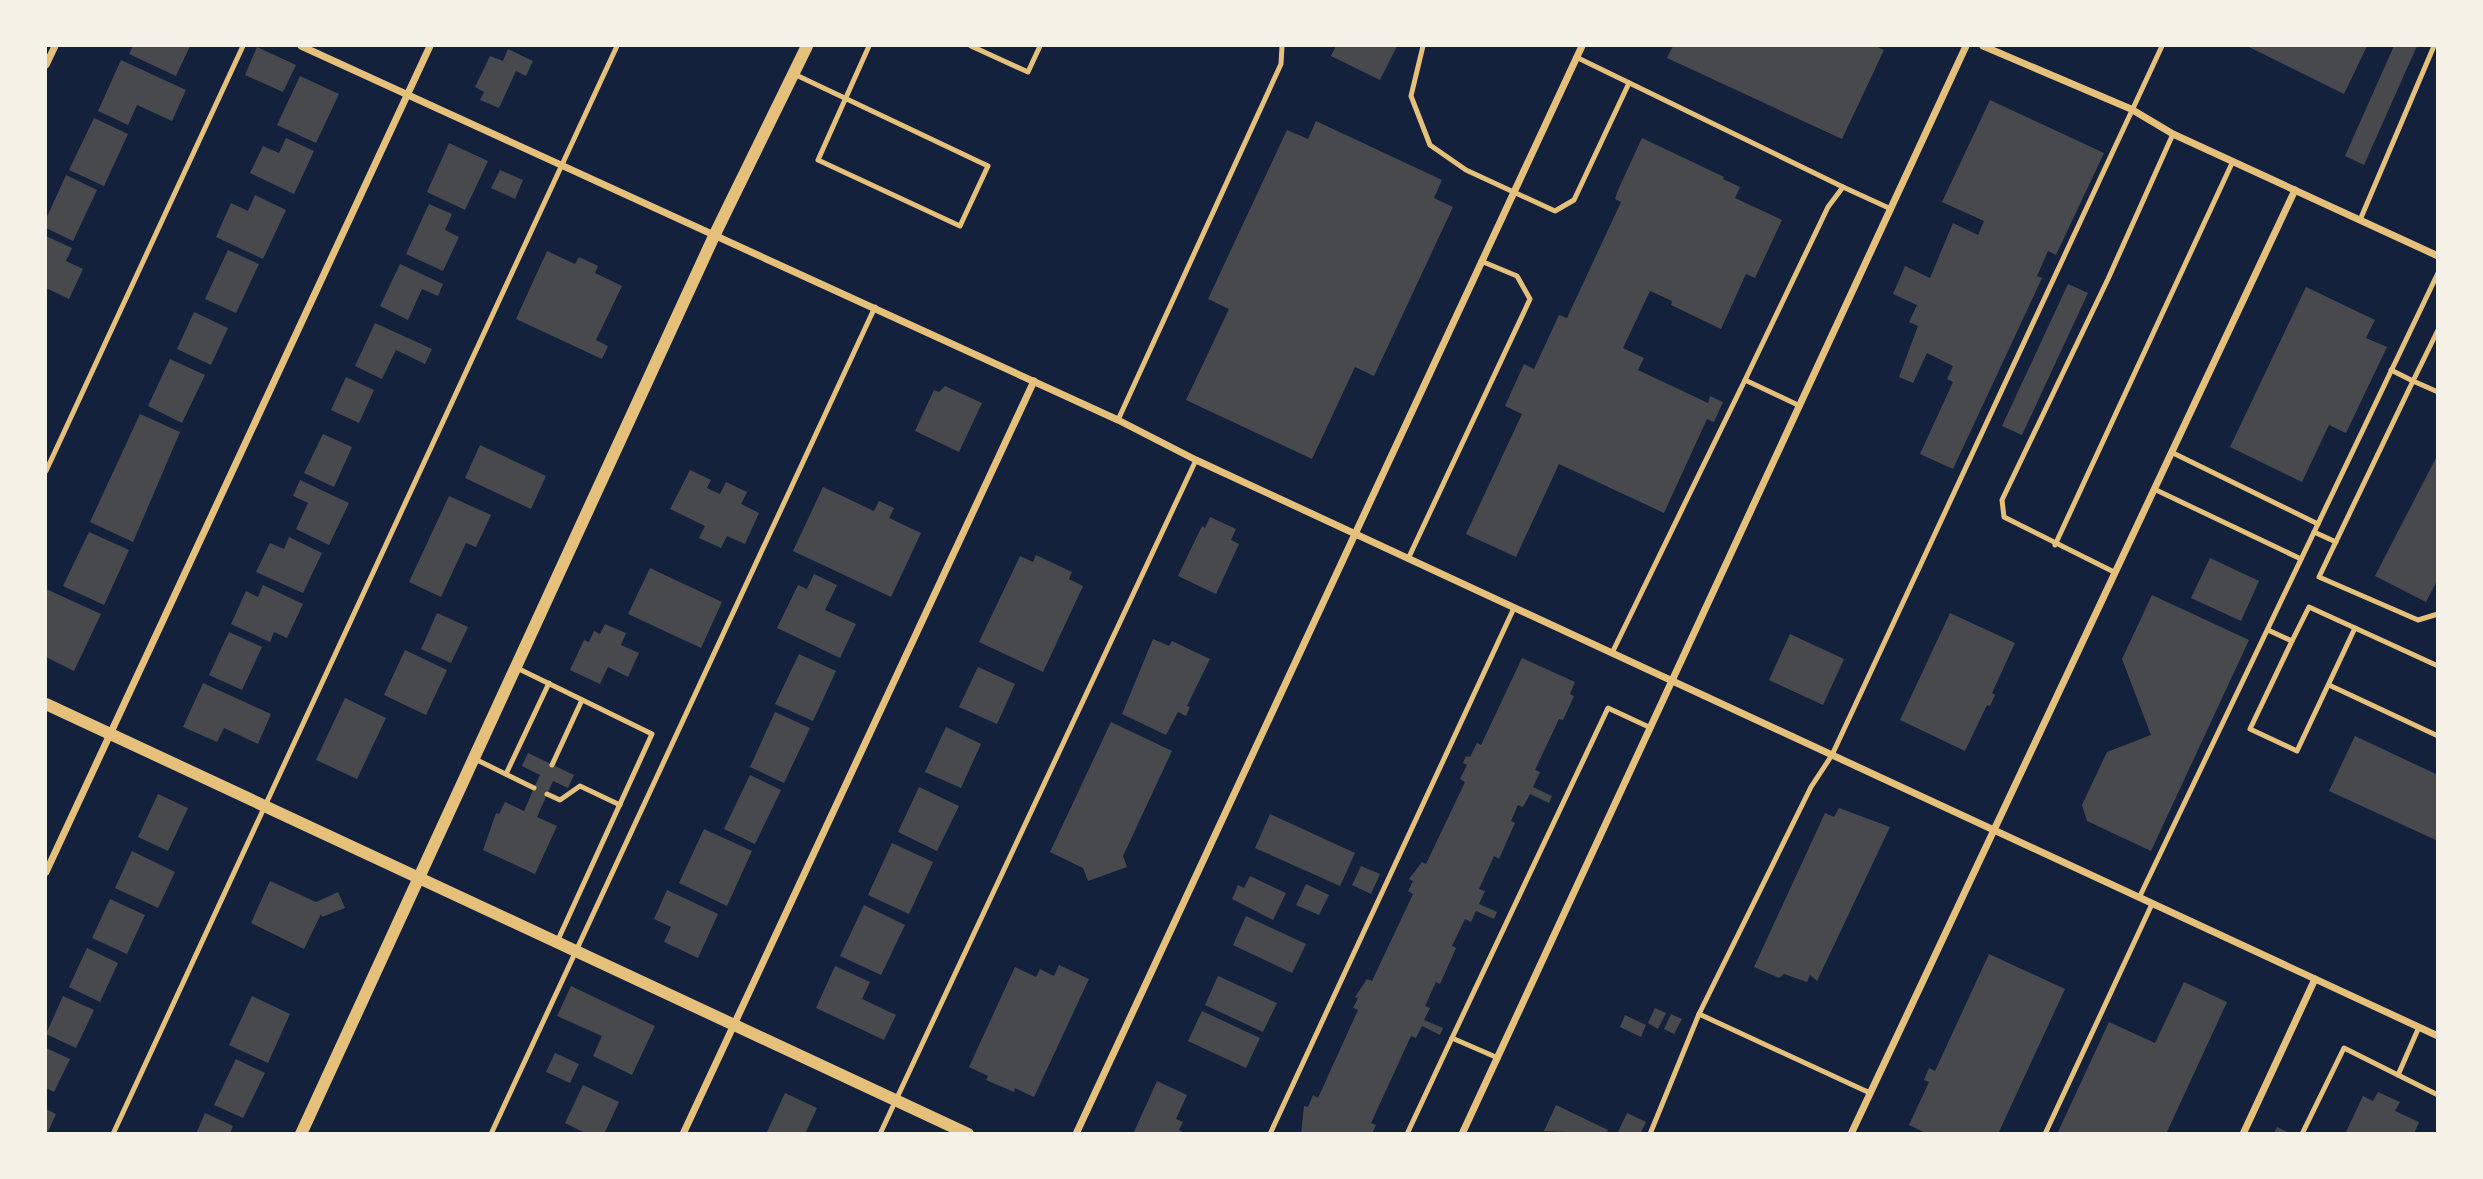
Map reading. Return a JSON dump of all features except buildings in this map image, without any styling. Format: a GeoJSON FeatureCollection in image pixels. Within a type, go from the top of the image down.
{"type":"FeatureCollection","features":[{"type":"Feature","properties":{"kind":"street"},"geometry":{"type":"LineString","coordinates":[[46,65],[55,46]]}},
{"type":"Feature","properties":{"kind":"street"},"geometry":{"type":"LineString","coordinates":[[301,46],[1118,419],[1196,460],[1354,534],[2438,1036]]}},
{"type":"Feature","properties":{"kind":"street"},"geometry":{"type":"LineString","coordinates":[[46,872],[430,46]]}},
{"type":"Feature","properties":{"kind":"street"},"geometry":{"type":"LineString","coordinates":[[301,1133],[715,234],[807,46]]}},
{"type":"Feature","properties":{"kind":"street"},"geometry":{"type":"LineString","coordinates":[[1076,1133],[1582,46]]}},
{"type":"Feature","properties":{"kind":"street"},"geometry":{"type":"LineString","coordinates":[[1462,1133],[1966,46]]}},
{"type":"Feature","properties":{"kind":"street"},"geometry":{"type":"LineString","coordinates":[[1983,46],[2131,109],[2173,134],[2438,256]]}},
{"type":"Feature","properties":{"kind":"street"},"geometry":{"type":"LineString","coordinates":[[1852,1133],[2295,190]]}},
{"type":"Feature","properties":{"kind":"street"},"geometry":{"type":"LineString","coordinates":[[683,1133],[1034,381]]}},
{"type":"Feature","properties":{"kind":"street"},"geometry":{"type":"LineString","coordinates":[[46,704],[968,1133]]}},
{"type":"Feature","properties":{"kind":"street"},"geometry":{"type":"LineString","coordinates":[[2243,1133],[2315,979]]}},
{"type":"Feature","properties":{"kind":"lane"},"geometry":{"type":"LineString","coordinates":[[46,471],[243,46]]}},
{"type":"Feature","properties":{"kind":"lane"},"geometry":{"type":"LineString","coordinates":[[113,1133],[617,46]]}},
{"type":"Feature","properties":{"kind":"lane"},"geometry":{"type":"LineString","coordinates":[[794,74],[845,98],[988,166],[960,226],[818,160],[845,98],[869,46]]}},
{"type":"Feature","properties":{"kind":"lane"},"geometry":{"type":"LineString","coordinates":[[971,46],[1028,72],[1040,46]]}},
{"type":"Feature","properties":{"kind":"lane"},"geometry":{"type":"LineString","coordinates":[[1118,419],[1281,64],[1282,46]]}},
{"type":"Feature","properties":{"kind":"lane"},"geometry":{"type":"LineString","coordinates":[[1423,46],[1411,96],[1430,145],[1466,170],[1555,211],[1574,200],[1629,83]]}},
{"type":"Feature","properties":{"kind":"lane"},"geometry":{"type":"LineString","coordinates":[[1650,1133],[1699,1014],[1811,787],[1832,755],[2162,46]]}},
{"type":"Feature","properties":{"kind":"lane"},"geometry":{"type":"LineString","coordinates":[[2360,220],[2434,46]]}},
{"type":"Feature","properties":{"kind":"lane"},"geometry":{"type":"LineString","coordinates":[[1576,57],[1891,209]]}},
{"type":"Feature","properties":{"kind":"lane"},"geometry":{"type":"LineString","coordinates":[[2114,572],[2055,545],[2004,517],[2002,500],[2108,279],[2173,134]]}},
{"type":"Feature","properties":{"kind":"lane"},"geometry":{"type":"LineString","coordinates":[[2055,545],[2233,161]]}},
{"type":"Feature","properties":{"kind":"lane"},"geometry":{"type":"LineString","coordinates":[[1612,653],[1828,207],[1843,187]]}},
{"type":"Feature","properties":{"kind":"lane"},"geometry":{"type":"LineString","coordinates":[[1408,559],[1530,299],[1517,276],[1481,261]]}},
{"type":"Feature","properties":{"kind":"lane"},"geometry":{"type":"LineString","coordinates":[[2139,898],[2438,273]]}},
{"type":"Feature","properties":{"kind":"lane"},"geometry":{"type":"LineString","coordinates":[[491,1133],[578,952],[875,307]]}},
{"type":"Feature","properties":{"kind":"lane"},"geometry":{"type":"LineString","coordinates":[[2438,330],[2319,577],[2418,621],[2438,614]]}},
{"type":"Feature","properties":{"kind":"lane"},"geometry":{"type":"LineString","coordinates":[[2391,370],[2438,392]]}},
{"type":"Feature","properties":{"kind":"lane"},"geometry":{"type":"LineString","coordinates":[[1745,380],[1800,406]]}},
{"type":"Feature","properties":{"kind":"lane"},"geometry":{"type":"LineString","coordinates":[[2171,452],[2318,524]]}},
{"type":"Feature","properties":{"kind":"lane"},"geometry":{"type":"LineString","coordinates":[[880,1133],[1196,460]]}},
{"type":"Feature","properties":{"kind":"lane"},"geometry":{"type":"LineString","coordinates":[[2154,489],[2301,559]]}},
{"type":"Feature","properties":{"kind":"lane"},"geometry":{"type":"LineString","coordinates":[[2314,532],[2336,542]]}},
{"type":"Feature","properties":{"kind":"lane"},"geometry":{"type":"LineString","coordinates":[[2355,628],[2297,751],[2250,729],[2309,607],[2355,628],[2438,666]]}},
{"type":"Feature","properties":{"kind":"lane"},"geometry":{"type":"LineString","coordinates":[[1270,1133],[1514,608]]}},
{"type":"Feature","properties":{"kind":"lane"},"geometry":{"type":"LineString","coordinates":[[2268,630],[2292,641]]}},
{"type":"Feature","properties":{"kind":"lane"},"geometry":{"type":"LineString","coordinates":[[517,668],[652,734],[557,942]]}},
{"type":"Feature","properties":{"kind":"lane"},"geometry":{"type":"LineString","coordinates":[[506,774],[549,683]]}},
{"type":"Feature","properties":{"kind":"lane"},"geometry":{"type":"LineString","coordinates":[[2329,685],[2438,736]]}},
{"type":"Feature","properties":{"kind":"lane"},"geometry":{"type":"LineString","coordinates":[[552,765],[582,700]]}},
{"type":"Feature","properties":{"kind":"lane"},"geometry":{"type":"LineString","coordinates":[[1407,1133],[1608,708],[1651,728]]}},
{"type":"Feature","properties":{"kind":"lane"},"geometry":{"type":"LineString","coordinates":[[475,759],[534,788]]}},
{"type":"Feature","properties":{"kind":"lane"},"geometry":{"type":"LineString","coordinates":[[547,794],[560,800],[580,786],[620,804]]}},
{"type":"Feature","properties":{"kind":"lane"},"geometry":{"type":"LineString","coordinates":[[2045,1133],[2152,904]]}},
{"type":"Feature","properties":{"kind":"lane"},"geometry":{"type":"LineString","coordinates":[[1699,1014],[1870,1093]]}},
{"type":"Feature","properties":{"kind":"lane"},"geometry":{"type":"LineString","coordinates":[[2398,1075],[2419,1027]]}},
{"type":"Feature","properties":{"kind":"lane"},"geometry":{"type":"LineString","coordinates":[[1452,1038],[1498,1058]]}},
{"type":"Feature","properties":{"kind":"lane"},"geometry":{"type":"LineString","coordinates":[[2302,1133],[2344,1048],[2438,1095]]}}]}
